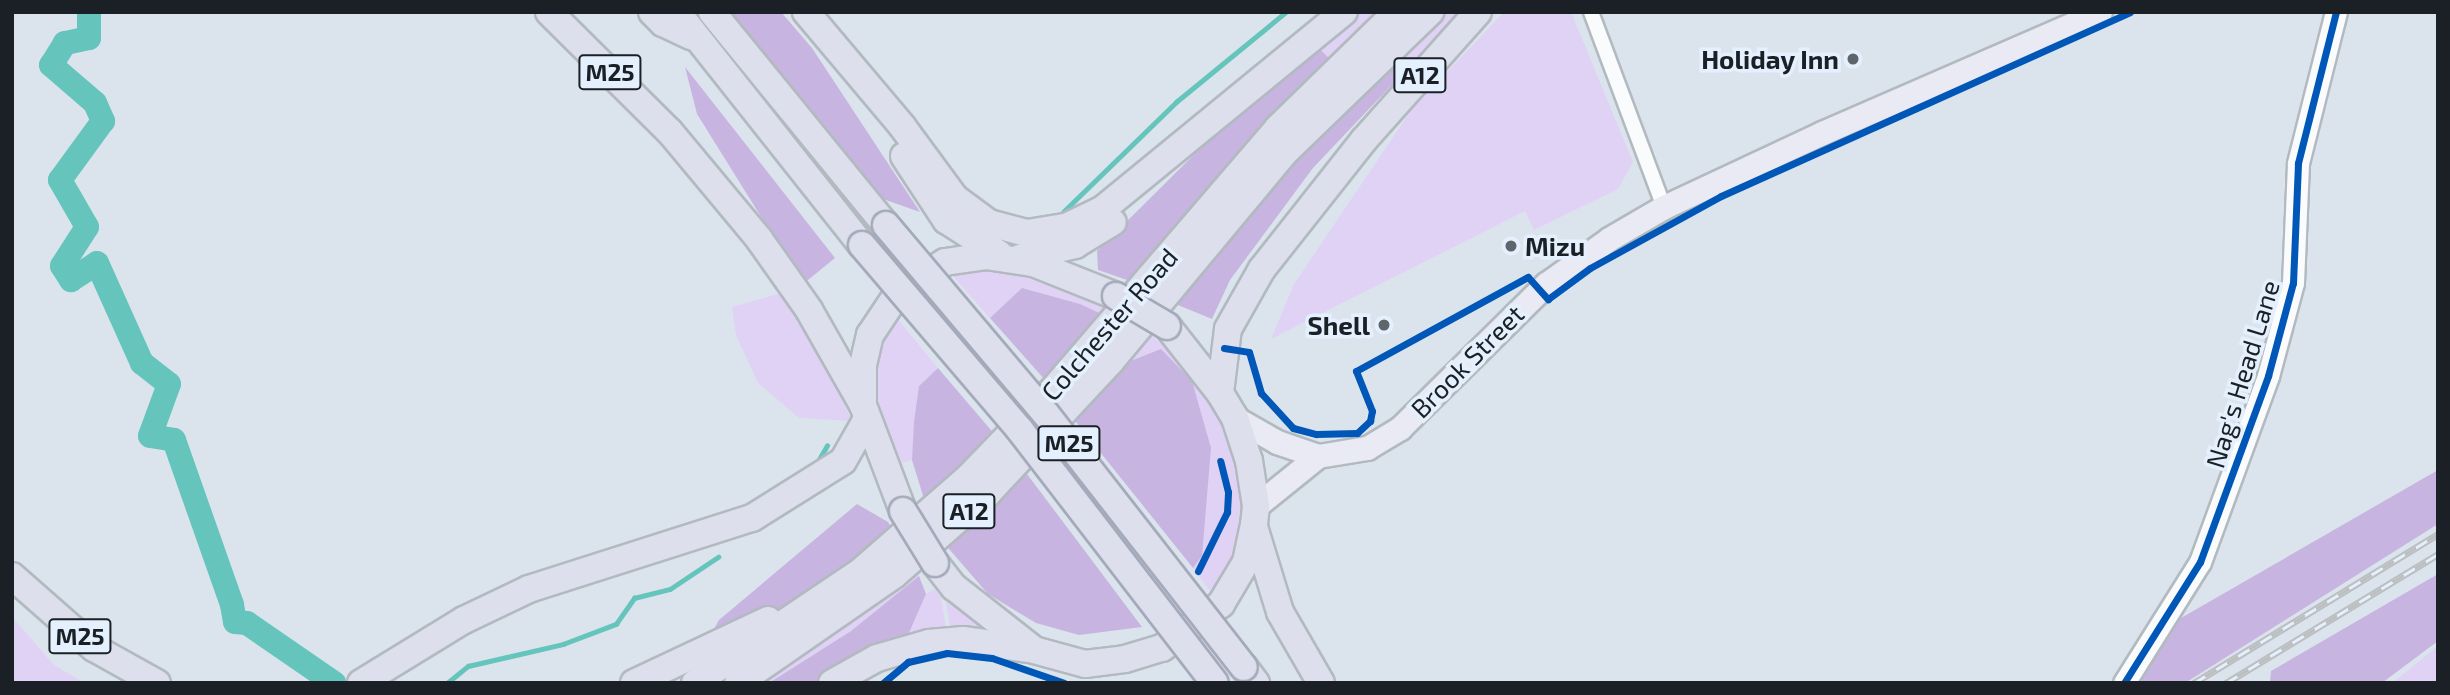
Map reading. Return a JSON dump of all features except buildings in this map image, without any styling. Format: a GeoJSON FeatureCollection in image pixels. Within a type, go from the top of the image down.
{"type":"FeatureCollection","features":[{"type":"Feature","properties":{"kind":"highway","name":"M25"},"geometry":{"type":"LineString","coordinates":[[549,12],[670,132],[760,239],[809,310],[865,412]]}},
{"type":"Feature","properties":{"kind":"highway","name":"M25"},"geometry":{"type":"LineString","coordinates":[[652,12],[663,23],[696,38]]}},
{"type":"Feature","properties":{"kind":"highway","name":"M25"},"geometry":{"type":"LineString","coordinates":[[677,12],[862,245],[1020,430],[1215,683]]}},
{"type":"Feature","properties":{"kind":"highway","name":"M25"},"geometry":{"type":"LineString","coordinates":[[712,12],[886,225],[1046,414],[1250,675]]}},
{"type":"Feature","properties":{"kind":"highway"},"geometry":{"type":"LineString","coordinates":[[806,12],[870,93],[892,114],[945,187],[966,208],[1000,227],[1027,233],[1066,227],[1091,217],[1344,12]]}},
{"type":"Feature","properties":{"kind":"highway","name":"Colchester Road"},"geometry":{"type":"LineString","coordinates":[[695,683],[799,617],[898,541],[1027,417],[1278,128],[1397,12]]}},
{"type":"Feature","properties":{"kind":"highway","name":"Colchester Road"},"geometry":{"type":"LineString","coordinates":[[738,683],[885,582],[988,494],[1111,361],[1285,152],[1430,12]]}},
{"type":"Feature","properties":{"kind":"highway","name":"A12"},"geometry":{"type":"LineString","coordinates":[[1220,393],[1227,328],[1262,269],[1356,149],[1478,12]]}},
{"type":"Feature","properties":{"kind":"highway"},"geometry":{"type":"LineString","coordinates":[[870,93],[928,197],[946,220],[965,236],[1012,258],[1116,296],[1167,326],[1220,393],[1235,418],[1255,515],[1280,612],[1321,683]]}},
{"type":"Feature","properties":{"kind":"highway"},"geometry":{"type":"LineString","coordinates":[[1034,650],[954,587],[935,563],[903,511],[865,412],[863,365],[870,335],[901,290],[945,262],[1012,258],[1075,245],[1102,230],[1129,207],[1186,141]]}},
{"type":"Feature","properties":{"kind":"highway"},"geometry":{"type":"LineString","coordinates":[[361,683],[385,665],[529,589],[752,518],[843,461],[865,412]]}},
{"type":"Feature","properties":{"kind":"highway"},"geometry":{"type":"LineString","coordinates":[[1085,664],[1143,655],[1194,627],[1221,604],[1237,581],[1255,515]]}},
{"type":"Feature","properties":{"kind":"highway"},"geometry":{"type":"LineString","coordinates":[[634,683],[792,608],[898,541]]}},
{"type":"Feature","properties":{"kind":"highway","name":"M25"},"geometry":{"type":"LineString","coordinates":[[12,576],[94,648],[157,683]]}},
{"type":"Feature","properties":{"kind":"highway"},"geometry":{"type":"LineString","coordinates":[[832,683],[877,658],[929,643],[963,640],[1034,650],[1085,664],[1116,683]]}},
{"type":"Feature","properties":{"kind":"main road","name":"Brook Street"},"geometry":{"type":"LineString","coordinates":[[1235,418],[1277,442],[1318,456],[1367,448],[1390,435],[1546,284],[1664,207],[1822,133],[2100,12]]}},
{"type":"Feature","properties":{"kind":"main road","name":"Brook Street"},"geometry":{"type":"LineString","coordinates":[[1255,515],[1318,456]]}},
{"type":"Feature","properties":{"kind":"street"},"geometry":{"type":"LineString","coordinates":[[1591,12],[1664,207]]}},
{"type":"Feature","properties":{"kind":"street","name":"Nag's Head Lane"},"geometry":{"type":"LineString","coordinates":[[2124,683],[2200,562],[2267,376],[2293,283],[2298,163],[2336,12]]}},
{"type":"Feature","properties":{"kind":"shaded area"},"geometry":{"type":"Polygon","coordinates":[[[731,12],[781,12],[812,48],[920,212],[883,199],[731,12]]]}},
{"type":"Feature","properties":{"kind":"shaded area"},"geometry":{"type":"Polygon","coordinates":[[[1359,12],[1380,12],[1329,58],[1315,45],[1359,12]]]}},
{"type":"Feature","properties":{"kind":"shaded area"},"geometry":{"type":"Polygon","coordinates":[[[1443,12],[1461,12],[1405,71],[1389,57],[1443,12]]]}},
{"type":"Feature","properties":{"kind":"shaded area"},"geometry":{"type":"Polygon","coordinates":[[[1504,12],[1571,12],[1633,162],[1618,189],[1534,230],[1525,211],[1271,339],[1294,284],[1412,109],[1504,12]]]}},
{"type":"Feature","properties":{"kind":"shaded area"},"geometry":{"type":"Polygon","coordinates":[[[1315,45],[1329,58],[1212,183],[1136,283],[1098,270],[1097,251],[1248,101],[1315,45]]]}},
{"type":"Feature","properties":{"kind":"shaded area"},"geometry":{"type":"Polygon","coordinates":[[[1389,57],[1405,71],[1313,168],[1230,280],[1212,319],[1168,301],[1259,193],[1389,57]]]}},
{"type":"Feature","properties":{"kind":"shaded area"},"geometry":{"type":"Polygon","coordinates":[[[685,67],[835,258],[803,284],[697,114],[685,67]]]}},
{"type":"Feature","properties":{"kind":"shaded area"},"geometry":{"type":"Polygon","coordinates":[[[982,269],[1015,273],[1108,309],[1106,316],[1080,304],[1022,288],[990,318],[951,274],[982,269]]]}},
{"type":"Feature","properties":{"kind":"shaded area"},"geometry":{"type":"Polygon","coordinates":[[[1022,288],[1080,304],[1106,316],[1045,380],[990,318],[1022,288]]]}},
{"type":"Feature","properties":{"kind":"shaded area"},"geometry":{"type":"Polygon","coordinates":[[[785,292],[816,345],[852,421],[799,418],[758,383],[736,335],[732,307],[785,292]]]}},
{"type":"Feature","properties":{"kind":"shaded area"},"geometry":{"type":"Polygon","coordinates":[[[896,317],[938,368],[919,386],[912,460],[902,463],[883,422],[873,373],[885,332],[896,317]]]}},
{"type":"Feature","properties":{"kind":"shaded area"},"geometry":{"type":"Polygon","coordinates":[[[1148,332],[1201,382],[1239,461],[1245,509],[1237,551],[1213,595],[1193,568],[1202,556],[1123,364],[1148,332]]]}},
{"type":"Feature","properties":{"kind":"shaded area"},"geometry":{"type":"Polygon","coordinates":[[[1161,349],[1192,381],[1211,448],[1202,556],[1193,568],[1072,417],[1123,364],[1161,349]]]}},
{"type":"Feature","properties":{"kind":"shaded area"},"geometry":{"type":"Polygon","coordinates":[[[938,368],[996,436],[924,499],[912,460],[914,422],[919,386],[938,368]]]}},
{"type":"Feature","properties":{"kind":"shaded area"},"geometry":{"type":"Polygon","coordinates":[[[1024,470],[1142,627],[1079,635],[1036,623],[988,594],[943,542],[1024,470]]]}},
{"type":"Feature","properties":{"kind":"shaded area"},"geometry":{"type":"Polygon","coordinates":[[[2438,470],[2438,524],[2185,683],[2133,683],[2181,618],[2438,470]]]}},
{"type":"Feature","properties":{"kind":"shaded area"},"geometry":{"type":"Polygon","coordinates":[[[857,504],[888,522],[894,532],[755,632],[710,636],[719,620],[857,504]]]}},
{"type":"Feature","properties":{"kind":"shaded area"},"geometry":{"type":"Polygon","coordinates":[[[914,567],[919,576],[851,631],[769,683],[754,683],[914,567]]]}},
{"type":"Feature","properties":{"kind":"shaded area"},"geometry":{"type":"Polygon","coordinates":[[[2438,574],[2438,641],[2382,683],[2270,683],[2271,671],[2438,574]]]}},
{"type":"Feature","properties":{"kind":"shaded area"},"geometry":{"type":"Polygon","coordinates":[[[919,576],[926,594],[909,633],[813,683],[769,683],[851,631],[919,576]]]}},
{"type":"Feature","properties":{"kind":"shaded area"},"geometry":{"type":"Polygon","coordinates":[[[934,589],[941,597],[946,628],[909,633],[926,594],[934,589]]]}},
{"type":"Feature","properties":{"kind":"shaded area"},"geometry":{"type":"Polygon","coordinates":[[[944,591],[990,633],[951,633],[944,591]]]}},
{"type":"Feature","properties":{"kind":"shaded area"},"geometry":{"type":"Polygon","coordinates":[[[12,617],[54,665],[85,683],[12,683],[12,617]]]}},
{"type":"Feature","properties":{"kind":"shaded area"},"geometry":{"type":"Polygon","coordinates":[[[2438,646],[2438,683],[2392,683],[2438,646]]]}},
{"type":"Feature","properties":{"kind":"waterway"},"geometry":{"type":"LineString","coordinates":[[89,12],[89,38],[65,43],[51,65],[95,103],[103,121],[60,180],[87,227],[62,266],[71,280],[97,263],[142,363],[169,384],[150,436],[174,440],[232,605],[235,622],[247,623],[334,683]]}},
{"type":"Feature","properties":{"kind":"waterway"},"geometry":{"type":"LineString","coordinates":[[1063,212],[1176,102],[1286,12]]}},
{"type":"Feature","properties":{"kind":"waterway"},"geometry":{"type":"LineString","coordinates":[[817,463],[827,446]]}},
{"type":"Feature","properties":{"kind":"waterway"},"geometry":{"type":"LineString","coordinates":[[447,683],[468,666],[563,644],[616,624],[634,598],[670,589],[718,557]]}},
{"type":"Feature","properties":{"kind":"railway"},"geometry":{"type":"LineString","coordinates":[[2194,683],[2438,534]]}},
{"type":"Feature","properties":{"kind":"railway"},"geometry":{"type":"LineString","coordinates":[[2226,683],[2438,554]]}},
{"type":"Feature","properties":{"kind":"cycle path"},"geometry":{"type":"LineString","coordinates":[[1224,348],[1249,352],[1261,393],[1293,428],[1316,434],[1357,433],[1370,421],[1372,411],[1356,371],[1528,277],[1548,299],[1590,268],[1721,196],[2130,12]]}},
{"type":"Feature","properties":{"kind":"cycle path"},"geometry":{"type":"LineString","coordinates":[[2124,683],[2200,562],[2268,376],[2293,283],[2298,163],[2336,12]]}},
{"type":"Feature","properties":{"kind":"cycle path"},"geometry":{"type":"LineString","coordinates":[[1198,571],[1227,512],[1228,492],[1220,461]]}},
{"type":"Feature","properties":{"kind":"cycle path"},"geometry":{"type":"LineString","coordinates":[[883,683],[908,662],[947,653],[992,658],[1064,683]]}},
{"type":"Feature","properties":{"kind":"place","name":"Holiday Inn"},"geometry":{"type":"Point","coordinates":[1853,59]}},
{"type":"Feature","properties":{"kind":"place","name":"Mizu"},"geometry":{"type":"Point","coordinates":[1511,246]}},
{"type":"Feature","properties":{"kind":"place","name":"Shell"},"geometry":{"type":"Point","coordinates":[1384,325]}}]}
